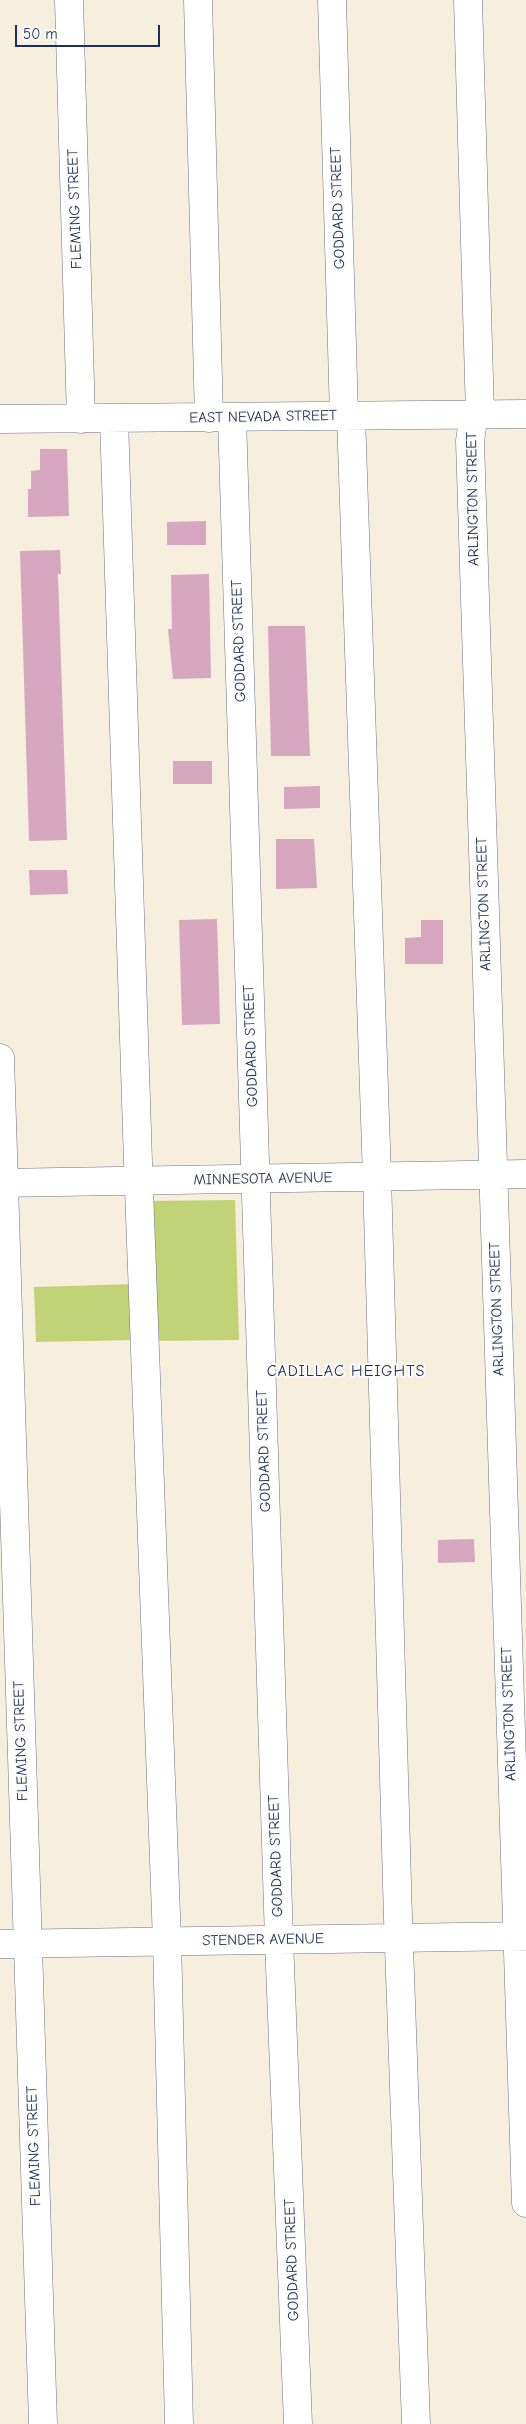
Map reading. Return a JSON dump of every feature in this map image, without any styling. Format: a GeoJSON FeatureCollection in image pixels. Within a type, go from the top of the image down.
{"type":"FeatureCollection","features":[{"type":"Feature","properties":{"kind":"street","name":"FLEMING STREET"},"geometry":{"type":"LineString","coordinates":[[69,0],[81,419]]}},
{"type":"Feature","properties":{"kind":"street","name":"GODDARD STREET"},"geometry":{"type":"LineString","coordinates":[[198,0],[221,417],[255,1179],[279,1940],[298,2424]]}},
{"type":"Feature","properties":{"kind":"street","name":"GODDARD STREET"},"geometry":{"type":"LineString","coordinates":[[332,0],[377,1177],[399,1938],[416,2424]]}},
{"type":"Feature","properties":{"kind":"street","name":"ARLINGTON STREET"},"geometry":{"type":"LineString","coordinates":[[468,0],[477,414],[470,441],[493,1175],[521,1936],[526,2203]]}},
{"type":"Feature","properties":{"kind":"street","name":"EAST NEVADA STREET"},"geometry":{"type":"LineString","coordinates":[[0,419],[526,414]]}},
{"type":"Feature","properties":{"kind":"street"},"geometry":{"type":"LineString","coordinates":[[114,419],[139,1181],[167,1941],[179,2424]]}},
{"type":"Feature","properties":{"kind":"street","name":"FLEMING STREET"},"geometry":{"type":"LineString","coordinates":[[0,1058],[2,1183],[43,2424]]}},
{"type":"Feature","properties":{"kind":"street","name":"MINNESOTA AVENUE"},"geometry":{"type":"LineString","coordinates":[[2,1183],[526,1174]]}},
{"type":"Feature","properties":{"kind":"street","name":"STENDER AVENUE"},"geometry":{"type":"LineString","coordinates":[[0,1944],[521,1936]]}},
{"type":"Feature","properties":{"kind":"green space"},"geometry":{"type":"Polygon","coordinates":[[[235,1200],[239,1340],[148,1341],[143,1201],[235,1200]]]}},
{"type":"Feature","properties":{"kind":"green space"},"geometry":{"type":"Polygon","coordinates":[[[134,1284],[136,1340],[36,1342],[34,1287],[134,1284]]]}},
{"type":"Feature","properties":{"kind":"building"},"geometry":{"type":"Polygon","coordinates":[[[40,449],[67,449],[69,516],[28,517],[28,489],[31,489],[31,471],[40,470],[40,449]]]}},
{"type":"Feature","properties":{"kind":"building"},"geometry":{"type":"Polygon","coordinates":[[[206,521],[206,545],[167,545],[167,522],[206,521]]]}},
{"type":"Feature","properties":{"kind":"building"},"geometry":{"type":"Polygon","coordinates":[[[60,550],[61,574],[58,574],[67,840],[29,841],[20,551],[60,550]]]}},
{"type":"Feature","properties":{"kind":"building"},"geometry":{"type":"Polygon","coordinates":[[[209,574],[211,678],[173,679],[168,629],[172,629],[171,575],[209,574]]]}},
{"type":"Feature","properties":{"kind":"building"},"geometry":{"type":"Polygon","coordinates":[[[268,626],[305,626],[310,756],[271,756],[268,626]]]}},
{"type":"Feature","properties":{"kind":"building"},"geometry":{"type":"Polygon","coordinates":[[[173,761],[212,761],[212,784],[173,784],[173,761]]]}},
{"type":"Feature","properties":{"kind":"building"},"geometry":{"type":"Polygon","coordinates":[[[320,786],[320,808],[284,809],[284,787],[320,786]]]}},
{"type":"Feature","properties":{"kind":"building"},"geometry":{"type":"Polygon","coordinates":[[[276,839],[314,839],[317,888],[276,889],[276,839]]]}},
{"type":"Feature","properties":{"kind":"building"},"geometry":{"type":"Polygon","coordinates":[[[29,870],[67,870],[68,894],[30,895],[29,870]]]}},
{"type":"Feature","properties":{"kind":"building"},"geometry":{"type":"Polygon","coordinates":[[[217,919],[220,1024],[182,1025],[179,920],[217,919]]]}},
{"type":"Feature","properties":{"kind":"building"},"geometry":{"type":"Polygon","coordinates":[[[421,920],[443,920],[443,964],[405,964],[405,938],[421,937],[421,920]]]}},
{"type":"Feature","properties":{"kind":"building"},"geometry":{"type":"Polygon","coordinates":[[[474,1539],[475,1562],[438,1563],[438,1540],[474,1539]]]}},
{"type":"Feature","properties":{"kind":"district","name":"CADILLAC HEIGHTS"},"geometry":{"type":"Point","coordinates":[346,1371]}}]}
